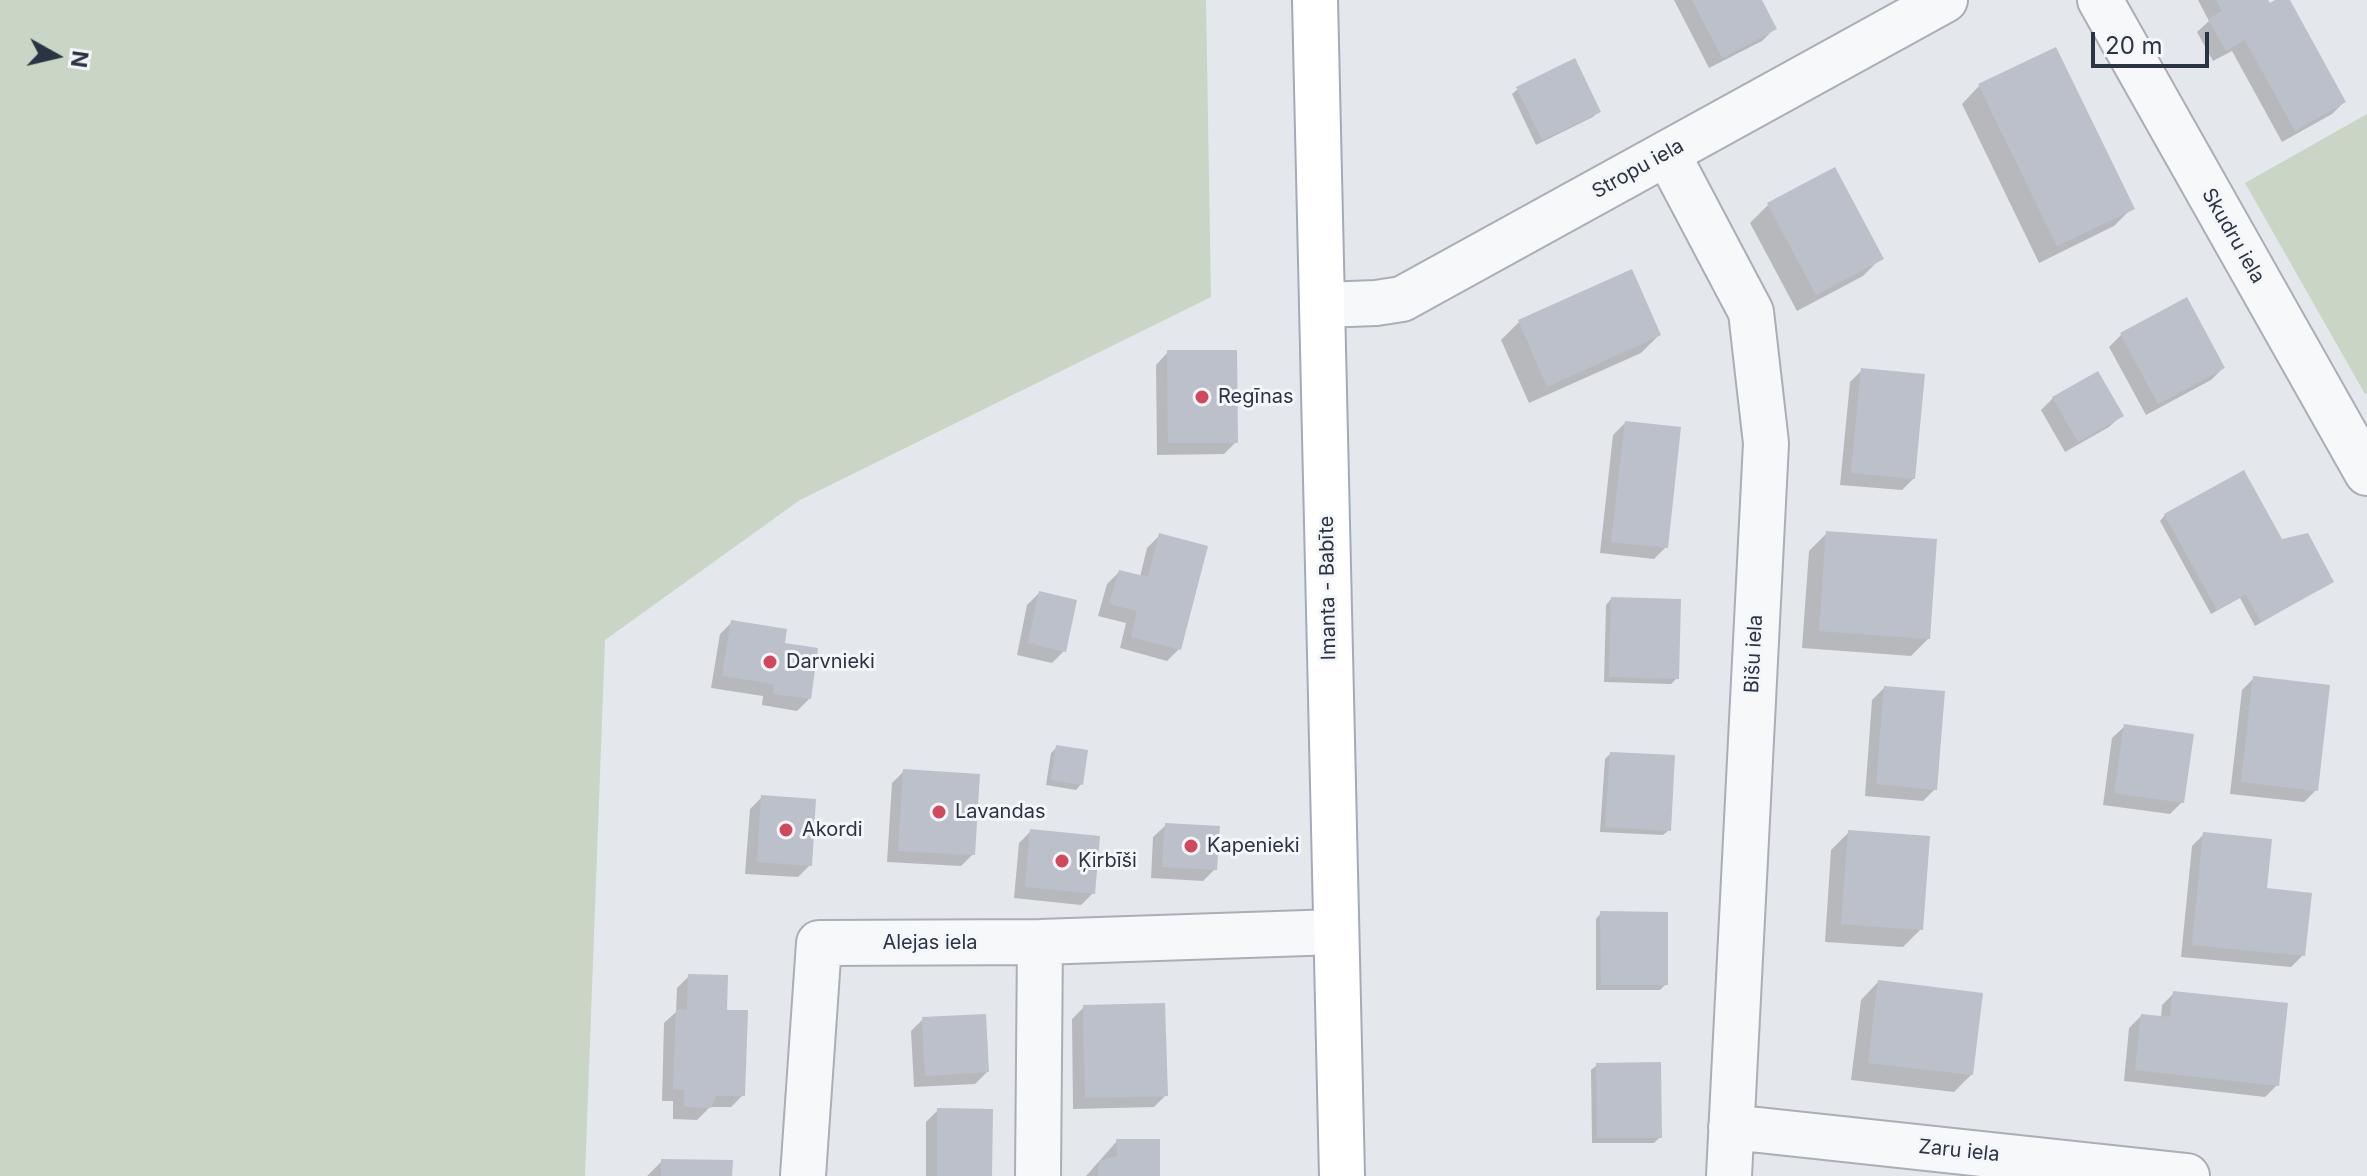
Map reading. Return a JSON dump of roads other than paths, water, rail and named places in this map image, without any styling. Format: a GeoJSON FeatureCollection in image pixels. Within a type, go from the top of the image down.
{"type":"FeatureCollection","features":[{"type":"Feature","properties":{"kind":"main road","name":"Imanta - Babīte"},"geometry":{"type":"LineString","coordinates":[[1315,0],[1342,1176]]}},
{"type":"Feature","properties":{"kind":"street","name":"Stropu iela"},"geometry":{"type":"LineString","coordinates":[[1322,305],[1402,299],[1945,0]]}},
{"type":"Feature","properties":{"kind":"street","name":"Skudru iela"},"geometry":{"type":"LineString","coordinates":[[2100,0],[2367,473]]}},
{"type":"Feature","properties":{"kind":"street","name":"Bišu iela"},"geometry":{"type":"LineString","coordinates":[[1667,153],[1751,312],[1766,443],[1729,1176]]}},
{"type":"Feature","properties":{"kind":"street"},"geometry":{"type":"LineString","coordinates":[[1038,1176],[1040,942],[1336,932]]}},
{"type":"Feature","properties":{"kind":"street","name":"Alejas iela"},"geometry":{"type":"LineString","coordinates":[[803,1176],[819,943],[1040,942]]}},
{"type":"Feature","properties":{"kind":"street","name":"Zaru iela"},"geometry":{"type":"LineString","coordinates":[[1731,1127],[2187,1176]]}},
{"type":"Feature","properties":{"kind":"place","name":"Regīnas"},"geometry":{"type":"Point","coordinates":[1202,397]}},
{"type":"Feature","properties":{"kind":"place","name":"Darvnieki"},"geometry":{"type":"Point","coordinates":[770,662]}},
{"type":"Feature","properties":{"kind":"place","name":"Lavandas"},"geometry":{"type":"Point","coordinates":[939,812]}},
{"type":"Feature","properties":{"kind":"place","name":"Akordi"},"geometry":{"type":"Point","coordinates":[786,830]}},
{"type":"Feature","properties":{"kind":"place","name":"Kapenieki"},"geometry":{"type":"Point","coordinates":[1191,846]}},
{"type":"Feature","properties":{"kind":"place","name":"Ķirbīši"},"geometry":{"type":"Point","coordinates":[1062,861]}}]}
